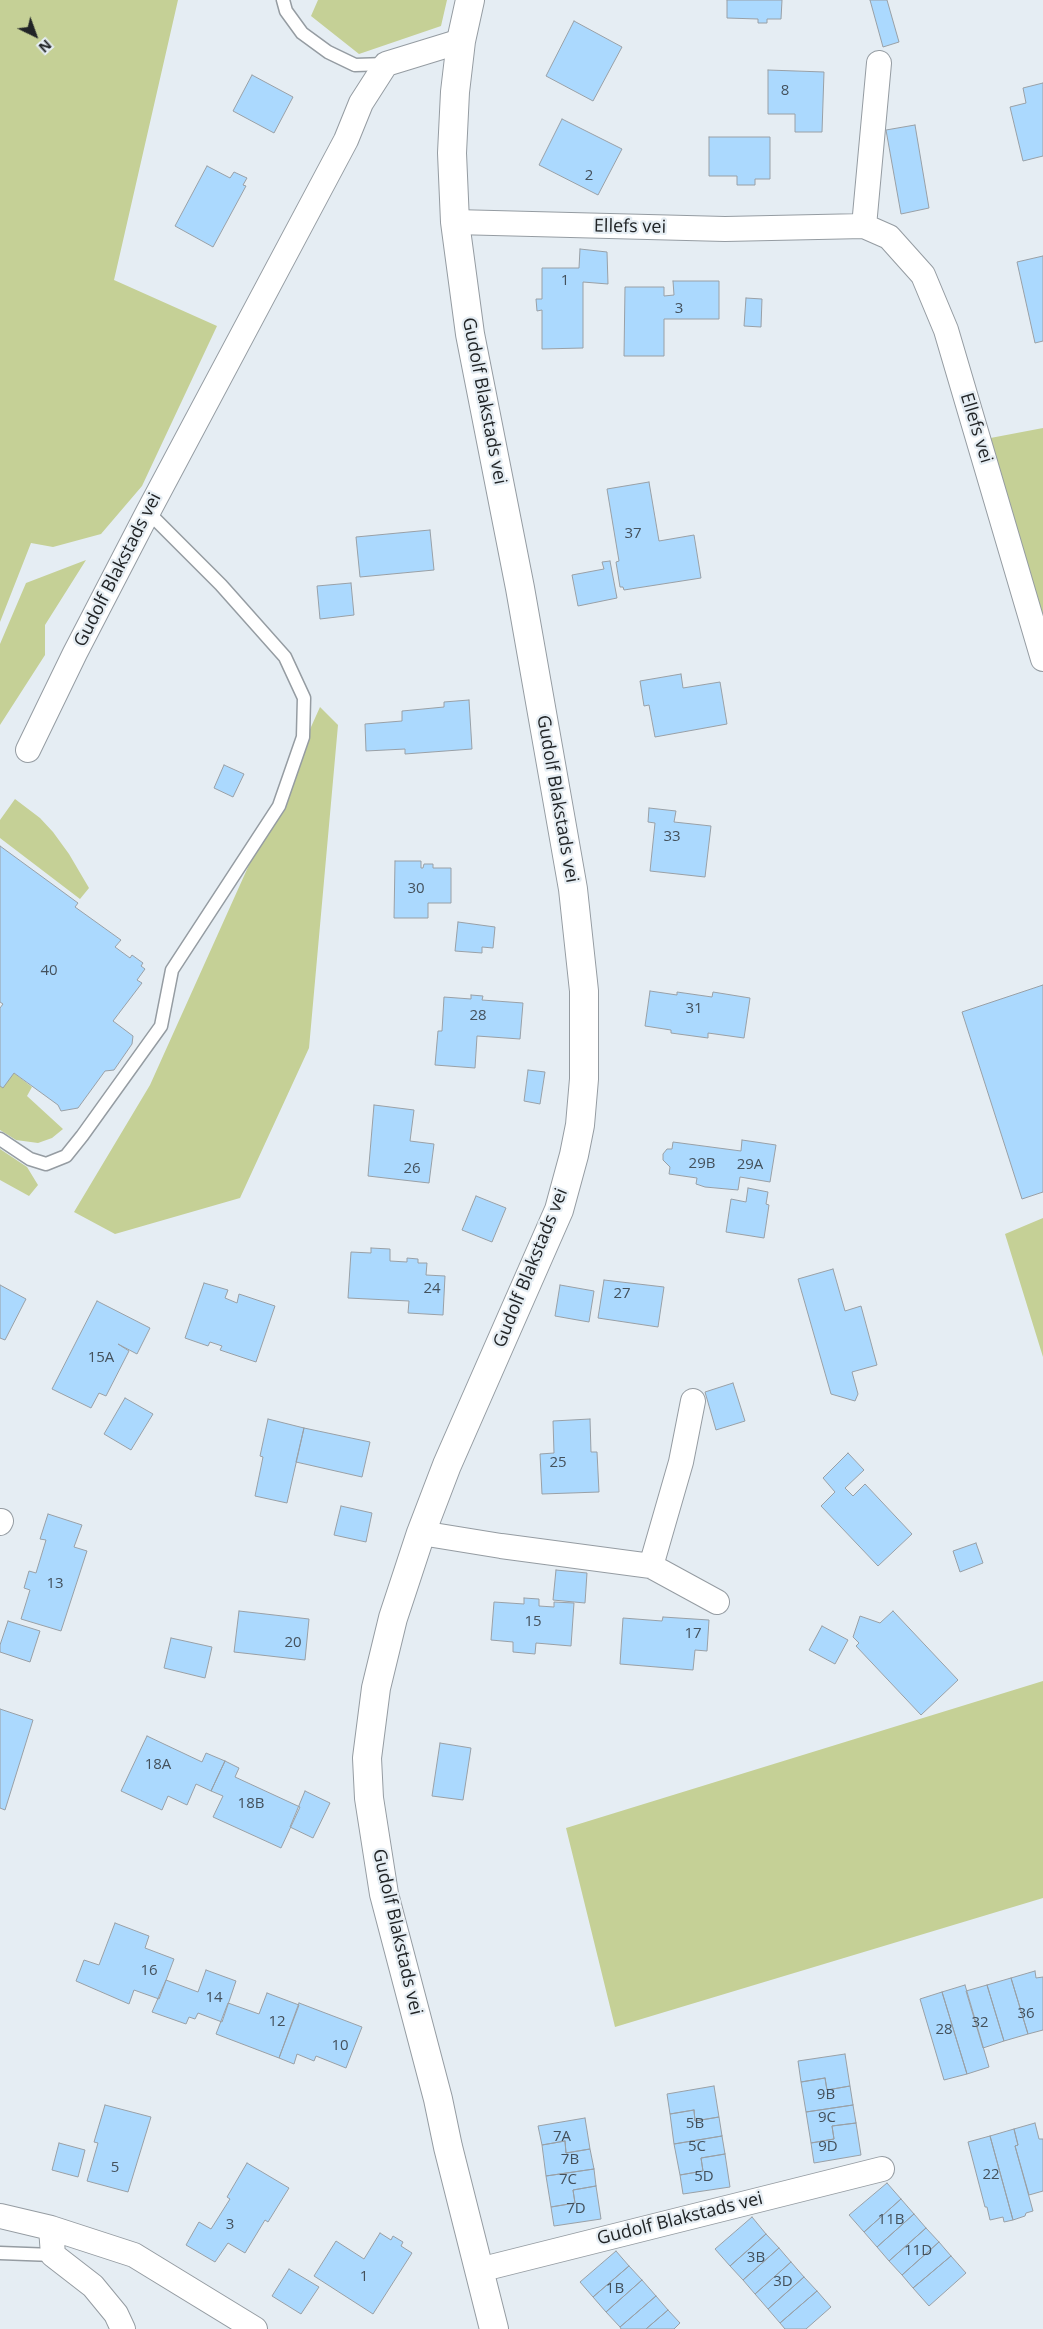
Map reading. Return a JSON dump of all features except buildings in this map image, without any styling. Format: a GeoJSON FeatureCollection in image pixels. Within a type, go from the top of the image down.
{"type":"FeatureCollection","features":[{"type":"Feature","properties":{"kind":"street","name":"Gudolf Blakstads vei"},"geometry":{"type":"LineString","coordinates":[[470,0],[461,42],[452,153],[455,222],[470,334],[520,588],[573,889],[582,964],[585,1030],[580,1125],[559,1210],[447,1465],[421,1533],[393,1618],[376,1688],[367,1758],[369,1798],[384,1894],[438,2099],[494,2329]]}},
{"type":"Feature","properties":{"kind":"street"},"geometry":{"type":"LineString","coordinates":[[386,64],[461,42]]}},
{"type":"Feature","properties":{"kind":"street","name":"Gudolf Blakstads vei"},"geometry":{"type":"LineString","coordinates":[[28,750],[148,512],[346,140],[361,103],[386,64]]}},
{"type":"Feature","properties":{"kind":"street"},"geometry":{"type":"LineString","coordinates":[[864,226],[879,64]]}},
{"type":"Feature","properties":{"kind":"street","name":"Ellefs vei"},"geometry":{"type":"LineString","coordinates":[[455,222],[726,229],[864,226],[889,237],[924,276],[946,330],[1043,659]]}},
{"type":"Feature","properties":{"kind":"street"},"geometry":{"type":"LineString","coordinates":[[651,1566],[681,1462],[692,1401]]}},
{"type":"Feature","properties":{"kind":"street"},"geometry":{"type":"LineString","coordinates":[[421,1533],[501,1546],[651,1566],[717,1602]]}},
{"type":"Feature","properties":{"kind":"street","name":"Gudolf Blakstads vei"},"geometry":{"type":"LineString","coordinates":[[479,2270],[882,2168]]}},
{"type":"Feature","properties":{"kind":"street"},"geometry":{"type":"LineString","coordinates":[[0,2216],[51,2228],[134,2255],[255,2329]]}},
{"type":"Feature","properties":{"kind":"street"},"geometry":{"type":"LineString","coordinates":[[51,2228],[52,2255],[93,2286],[116,2314],[123,2329]]}},
{"type":"Feature","properties":{"kind":"lane"},"geometry":{"type":"LineString","coordinates":[[283,0],[286,11],[302,33],[328,52],[354,65],[386,64]]}},
{"type":"Feature","properties":{"kind":"lane"},"geometry":{"type":"LineString","coordinates":[[0,1139],[30,1159],[46,1164],[66,1156],[82,1136],[161,1026],[172,970],[279,806],[303,737],[304,698],[285,657],[221,585],[148,512]]}},
{"type":"Feature","properties":{"kind":"lane"},"geometry":{"type":"LineString","coordinates":[[0,2253],[52,2255]]}},
{"type":"Feature","properties":{"kind":"green space"},"geometry":{"type":"Polygon","coordinates":[[[0,0],[178,0],[114,280],[217,326],[142,486],[101,534],[53,547],[31,543],[0,622],[0,0]]]}},
{"type":"Feature","properties":{"kind":"green space"},"geometry":{"type":"Polygon","coordinates":[[[318,0],[447,0],[441,26],[359,54],[311,16],[318,0]]]}},
{"type":"Feature","properties":{"kind":"green space"},"geometry":{"type":"Polygon","coordinates":[[[1043,428],[1043,659],[980,440],[1043,428]]]}},
{"type":"Feature","properties":{"kind":"green space"},"geometry":{"type":"Polygon","coordinates":[[[86,560],[45,625],[45,655],[0,725],[0,644],[26,583],[86,560]]]}},
{"type":"Feature","properties":{"kind":"green space"},"geometry":{"type":"Polygon","coordinates":[[[320,707],[338,725],[309,1048],[240,1198],[115,1234],[74,1212],[150,1085],[320,707]]]}},
{"type":"Feature","properties":{"kind":"green space"},"geometry":{"type":"Polygon","coordinates":[[[15,799],[40,818],[69,854],[89,888],[80,899],[0,838],[0,820],[15,799]]]}},
{"type":"Feature","properties":{"kind":"green space"},"geometry":{"type":"Polygon","coordinates":[[[14,1073],[32,1087],[27,1096],[63,1129],[52,1138],[38,1143],[16,1140],[0,1130],[0,1085],[14,1073]]]}},
{"type":"Feature","properties":{"kind":"green space"},"geometry":{"type":"Polygon","coordinates":[[[0,1149],[27,1167],[38,1185],[29,1196],[0,1180],[0,1149]]]}},
{"type":"Feature","properties":{"kind":"green space"},"geometry":{"type":"Polygon","coordinates":[[[1043,1218],[1043,1357],[1005,1234],[1043,1218]]]}},
{"type":"Feature","properties":{"kind":"green space"},"geometry":{"type":"Polygon","coordinates":[[[1043,1681],[1043,1898],[615,2027],[566,1828],[1043,1681]]]}}]}
